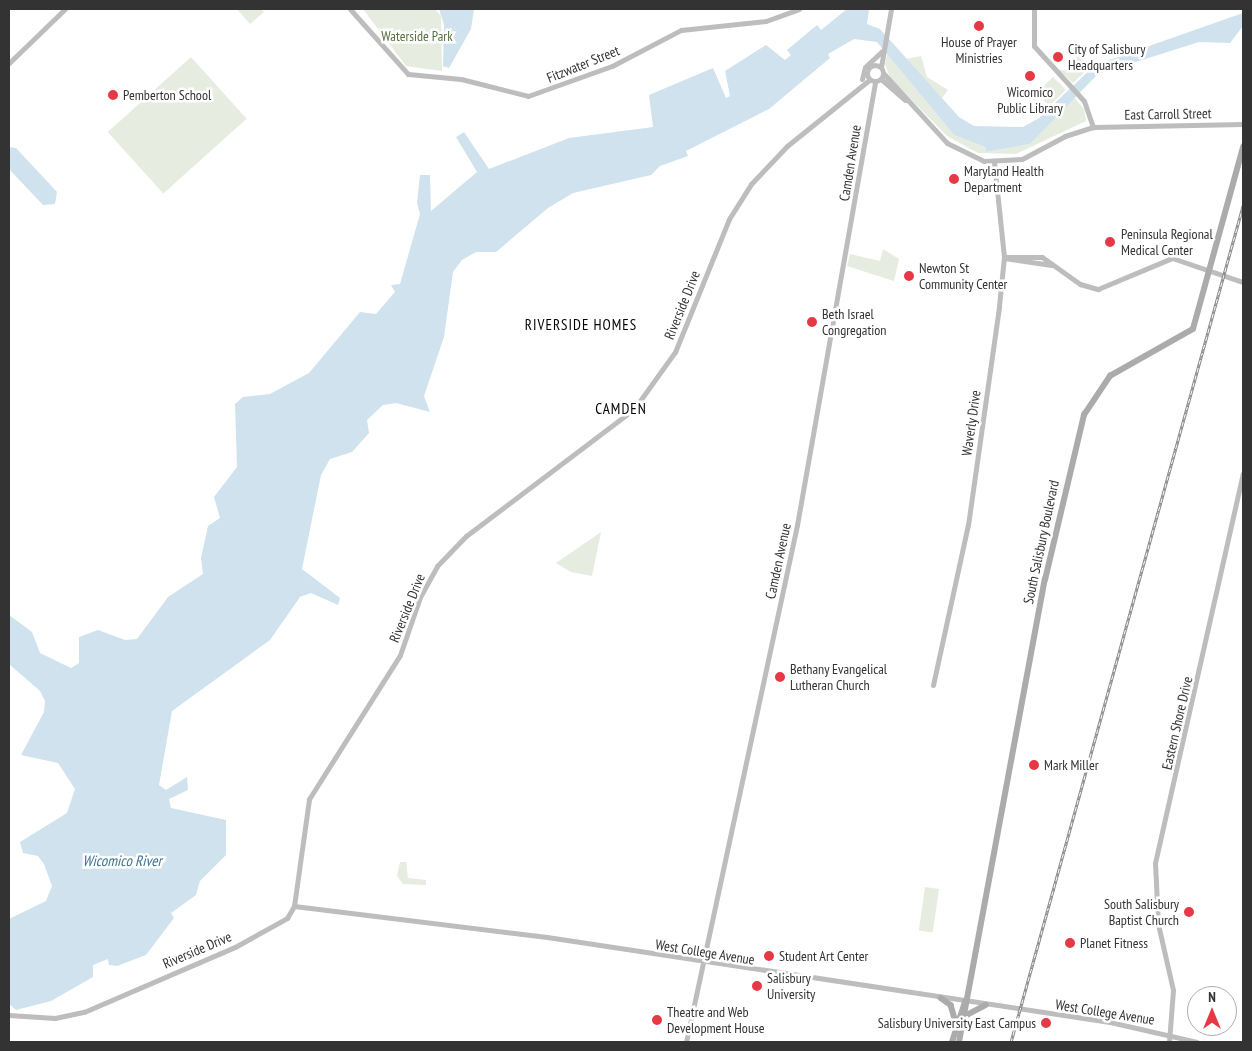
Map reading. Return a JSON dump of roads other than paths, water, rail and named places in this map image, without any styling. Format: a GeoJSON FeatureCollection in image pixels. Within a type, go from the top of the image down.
{"type":"FeatureCollection","features":[{"type":"Feature","properties":{"kind":"main road","name":"South Salisbury Boulevard"},"geometry":{"type":"LineString","coordinates":[[959,1042],[965,1020],[966,1002],[1045,580],[1084,414],[1110,376],[1189,335],[1210,271],[1243,147]]}},
{"type":"Feature","properties":{"kind":"main road"},"geometry":{"type":"LineString","coordinates":[[941,998],[951,1005],[956,1026]]}},
{"type":"Feature","properties":{"kind":"main road","name":"South Salisbury Boulevard"},"geometry":{"type":"LineString","coordinates":[[952,1042],[956,1026],[966,1002]]}},
{"type":"Feature","properties":{"kind":"main road"},"geometry":{"type":"LineString","coordinates":[[965,1020],[971,1010],[986,1005]]}},
{"type":"Feature","properties":{"kind":"street"},"geometry":{"type":"LineString","coordinates":[[9,62],[65,9]]}},
{"type":"Feature","properties":{"kind":"street","name":"Fitzwater Street"},"geometry":{"type":"LineString","coordinates":[[350,9],[402,70],[422,77],[454,78],[510,94],[535,94],[612,66],[681,30],[749,22],[799,9]]}},
{"type":"Feature","properties":{"kind":"street"},"geometry":{"type":"LineString","coordinates":[[892,9],[882,49],[881,67],[883,77],[952,148],[994,162]]}},
{"type":"Feature","properties":{"kind":"street"},"geometry":{"type":"LineString","coordinates":[[1034,9],[1034,46],[1090,111],[1093,127]]}},
{"type":"Feature","properties":{"kind":"street"},"geometry":{"type":"LineString","coordinates":[[862,79],[864,67],[882,49]]}},
{"type":"Feature","properties":{"kind":"street","name":"Riverside Drive"},"geometry":{"type":"LineString","coordinates":[[9,1015],[54,1018],[84,1012],[235,947],[283,922],[294,906],[309,799],[400,655],[420,597],[437,566],[466,536],[634,410],[675,352],[719,242],[746,191],[787,146],[854,89],[882,49]]}},
{"type":"Feature","properties":{"kind":"street"},"geometry":{"type":"LineString","coordinates":[[870,66],[881,67]]}},
{"type":"Feature","properties":{"kind":"street"},"geometry":{"type":"LineString","coordinates":[[867,73],[872,81]]}},
{"type":"Feature","properties":{"kind":"street","name":"Riverside Drive"},"geometry":{"type":"LineString","coordinates":[[854,89],[883,77]]}},
{"type":"Feature","properties":{"kind":"street","name":"Camden Avenue"},"geometry":{"type":"LineString","coordinates":[[686,1042],[797,525],[852,224],[872,81]]}},
{"type":"Feature","properties":{"kind":"street","name":"East Carroll Street"},"geometry":{"type":"LineString","coordinates":[[994,162],[1022,159],[1065,136],[1093,127],[1243,124]]}},
{"type":"Feature","properties":{"kind":"street","name":"Waverly Drive"},"geometry":{"type":"LineString","coordinates":[[933,685],[968,525],[1004,257],[994,162]]}},
{"type":"Feature","properties":{"kind":"street"},"geometry":{"type":"LineString","coordinates":[[1004,257],[1051,265],[1098,289],[1172,258],[1243,282]]}},
{"type":"Feature","properties":{"kind":"street","name":"Eastern Shore Drive"},"geometry":{"type":"LineString","coordinates":[[1168,1042],[1170,1036],[1171,977],[1156,913],[1155,863],[1243,474]]}},
{"type":"Feature","properties":{"kind":"street","name":"West College Avenue"},"geometry":{"type":"LineString","coordinates":[[294,906],[547,937],[704,964],[1110,1022],[1197,1042]]}},
{"type":"Feature","properties":{"kind":"water"},"geometry":{"type":"Polygon","coordinates":[[[439,9],[474,9],[471,29],[449,68],[443,66],[444,25],[439,9]]]}},
{"type":"Feature","properties":{"kind":"water","name":"Wicomico River"},"geometry":{"type":"Polygon","coordinates":[[[847,9],[869,9],[867,24],[880,29],[959,117],[974,126],[1023,127],[1039,118],[1095,65],[1243,13],[1243,26],[1230,43],[1199,42],[1098,74],[1030,144],[986,152],[985,147],[954,135],[877,42],[854,39],[828,54],[830,58],[769,109],[686,151],[688,156],[660,166],[651,175],[573,193],[548,208],[496,252],[476,252],[462,260],[453,272],[444,337],[424,396],[430,412],[396,403],[383,405],[367,420],[369,433],[352,452],[330,459],[321,475],[302,569],[340,598],[338,605],[311,593],[300,597],[270,640],[172,711],[159,785],[166,790],[187,777],[188,790],[169,799],[171,808],[226,820],[226,855],[200,881],[196,895],[171,913],[174,918],[146,955],[117,966],[109,965],[108,959],[93,965],[93,977],[51,1001],[16,1010],[9,1004],[9,919],[46,901],[52,886],[44,864],[38,856],[23,853],[20,842],[67,813],[75,789],[58,763],[21,755],[44,712],[45,701],[40,691],[9,664],[9,615],[32,632],[40,653],[71,668],[79,663],[79,637],[98,630],[125,640],[137,639],[168,597],[203,574],[201,558],[208,526],[220,518],[214,497],[237,467],[235,404],[243,397],[270,394],[309,373],[360,312],[376,314],[395,292],[391,285],[400,284],[420,214],[417,203],[420,175],[430,175],[431,211],[477,172],[456,137],[464,132],[489,169],[569,138],[653,127],[649,95],[713,68],[726,98],[730,96],[725,71],[766,45],[785,60],[791,55],[787,50],[817,25],[821,30],[847,9]]]}},
{"type":"Feature","properties":{"kind":"water"},"geometry":{"type":"Polygon","coordinates":[[[9,147],[16,148],[57,192],[55,204],[43,205],[9,169],[9,147]]]}},
{"type":"Feature","properties":{"kind":"railway"},"geometry":{"type":"LineString","coordinates":[[1011,1042],[1243,206]]}},
{"type":"Feature","properties":{"kind":"place","name":"House of Prayer Ministries"},"geometry":{"type":"Point","coordinates":[979,26]}},
{"type":"Feature","properties":{"kind":"place","name":"City of Salisbury Headquarters"},"geometry":{"type":"Point","coordinates":[1058,57]}},
{"type":"Feature","properties":{"kind":"place","name":"Wicomico Public Library"},"geometry":{"type":"Point","coordinates":[1030,76]}},
{"type":"Feature","properties":{"kind":"place","name":"Pemberton School"},"geometry":{"type":"Point","coordinates":[113,95]}},
{"type":"Feature","properties":{"kind":"place","name":"Maryland Health Department"},"geometry":{"type":"Point","coordinates":[954,179]}},
{"type":"Feature","properties":{"kind":"place","name":"Peninsula Regional Medical Center"},"geometry":{"type":"Point","coordinates":[1110,242]}},
{"type":"Feature","properties":{"kind":"place","name":"Newton St Community Center"},"geometry":{"type":"Point","coordinates":[909,276]}},
{"type":"Feature","properties":{"kind":"place","name":"Beth Israel Congregation"},"geometry":{"type":"Point","coordinates":[812,322]}},
{"type":"Feature","properties":{"kind":"place","name":"Bethany Evangelical Lutheran Church"},"geometry":{"type":"Point","coordinates":[780,677]}},
{"type":"Feature","properties":{"kind":"place","name":"Mark Miller"},"geometry":{"type":"Point","coordinates":[1034,765]}},
{"type":"Feature","properties":{"kind":"place","name":"South Salisbury Baptist Church"},"geometry":{"type":"Point","coordinates":[1189,912]}},
{"type":"Feature","properties":{"kind":"place","name":"Planet Fitness"},"geometry":{"type":"Point","coordinates":[1070,943]}},
{"type":"Feature","properties":{"kind":"place","name":"Student Art Center"},"geometry":{"type":"Point","coordinates":[769,956]}},
{"type":"Feature","properties":{"kind":"place","name":"Salisbury University"},"geometry":{"type":"Point","coordinates":[757,986]}},
{"type":"Feature","properties":{"kind":"place","name":"Theatre and Web Development House"},"geometry":{"type":"Point","coordinates":[657,1020]}},
{"type":"Feature","properties":{"kind":"place","name":"Salisbury University East Campus"},"geometry":{"type":"Point","coordinates":[1046,1023]}},
{"type":"Feature","properties":{"kind":"district","name":"RIVERSIDE HOMES"},"geometry":{"type":"Point","coordinates":[581,325]}},
{"type":"Feature","properties":{"kind":"district","name":"CAMDEN"},"geometry":{"type":"Point","coordinates":[621,409]}},
{"type":"Feature","properties":{"kind":"park label","name":"Waterside Park"},"geometry":{"type":"Point","coordinates":[417,36]}}]}
